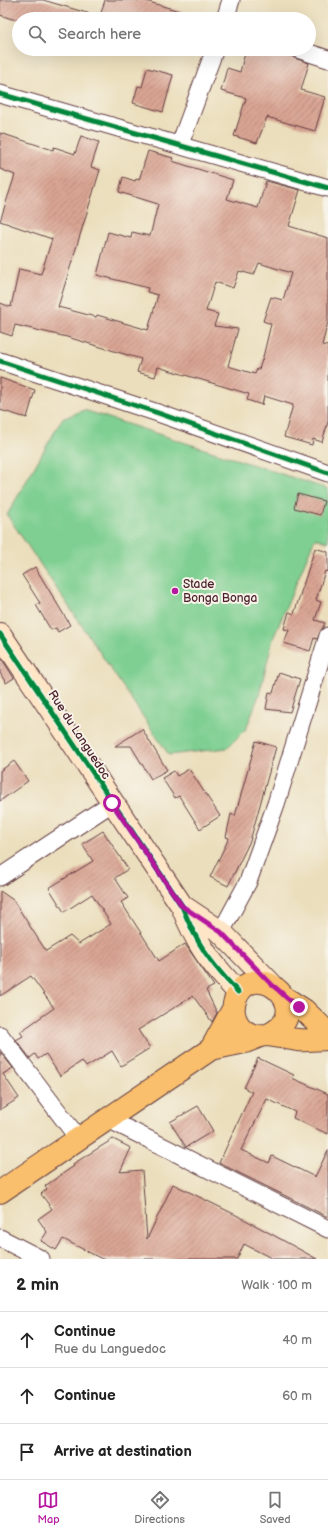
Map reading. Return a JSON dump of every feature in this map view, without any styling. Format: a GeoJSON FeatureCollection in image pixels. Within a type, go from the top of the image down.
{"type":"FeatureCollection","features":[{"type":"Feature","properties":{"kind":"main road"},"geometry":{"type":"LineString","coordinates":[[211,1049],[236,1001],[246,986],[254,983],[264,982],[279,992],[304,1010],[328,1033]]}},
{"type":"Feature","properties":{"kind":"main road"},"geometry":{"type":"LineString","coordinates":[[0,1192],[211,1049],[245,1042],[276,1031],[282,1025],[286,1016],[287,1008],[279,992]]}},
{"type":"Feature","properties":{"kind":"main road"},"geometry":{"type":"LineString","coordinates":[[236,1001],[238,1025],[251,1035],[299,1040],[328,1039]]}},
{"type":"Feature","properties":{"kind":"street"},"geometry":{"type":"LineString","coordinates":[[227,12],[231,0]]}},
{"type":"Feature","properties":{"kind":"street"},"geometry":{"type":"LineString","coordinates":[[316,55],[328,59]]}},
{"type":"Feature","properties":{"kind":"street"},"geometry":{"type":"LineString","coordinates":[[180,144],[212,56]]}},
{"type":"Feature","properties":{"kind":"street"},"geometry":{"type":"LineString","coordinates":[[0,94],[180,144],[328,188]]}},
{"type":"Feature","properties":{"kind":"street"},"geometry":{"type":"LineString","coordinates":[[0,361],[158,413],[328,473]]}},
{"type":"Feature","properties":{"kind":"street","name":"Rue du Languedoc"},"geometry":{"type":"LineString","coordinates":[[0,634],[182,906]]}},
{"type":"Feature","properties":{"kind":"street"},"geometry":{"type":"LineString","coordinates":[[221,932],[248,882],[276,804],[328,636]]}},
{"type":"Feature","properties":{"kind":"street"},"geometry":{"type":"LineString","coordinates":[[0,878],[112,803]]}},
{"type":"Feature","properties":{"kind":"street"},"geometry":{"type":"LineString","coordinates":[[182,906],[221,932],[279,992]]}},
{"type":"Feature","properties":{"kind":"street"},"geometry":{"type":"LineString","coordinates":[[182,906],[193,934],[236,1001]]}},
{"type":"Feature","properties":{"kind":"street"},"geometry":{"type":"LineString","coordinates":[[0,1035],[78,1138]]}},
{"type":"Feature","properties":{"kind":"street"},"geometry":{"type":"LineString","coordinates":[[108,1118],[328,1229]]}},
{"type":"Feature","properties":{"kind":"street"},"geometry":{"type":"LineString","coordinates":[[0,1238],[41,1259]]}},
{"type":"Feature","properties":{"kind":"green space","name":"Stade Bonga Bonga"},"geometry":{"type":"Polygon","coordinates":[[[84,410],[328,489],[328,542],[315,538],[273,639],[259,695],[246,729],[227,748],[169,755],[7,515],[62,419],[84,410]]]}},
{"type":"Feature","properties":{"kind":"building"},"geometry":{"type":"Polygon","coordinates":[[[0,0],[43,0],[84,12],[12,12],[12,19],[0,15],[0,0]]]}},
{"type":"Feature","properties":{"kind":"building"},"geometry":{"type":"Polygon","coordinates":[[[105,0],[142,0],[183,12],[101,12],[105,0]]]}},
{"type":"Feature","properties":{"kind":"building"},"geometry":{"type":"Polygon","coordinates":[[[244,56],[292,56],[309,63],[301,90],[325,97],[315,131],[267,117],[257,143],[234,136],[246,98],[221,91],[227,68],[240,72],[244,56]]]}},
{"type":"Feature","properties":{"kind":"building"},"geometry":{"type":"Polygon","coordinates":[[[147,68],[173,75],[163,112],[133,103],[138,86],[142,87],[147,68]]]}},
{"type":"Feature","properties":{"kind":"building"},"geometry":{"type":"Polygon","coordinates":[[[0,133],[53,150],[54,147],[75,154],[81,136],[99,142],[91,167],[100,170],[58,307],[96,317],[97,315],[148,330],[158,295],[147,292],[148,288],[97,275],[108,232],[131,238],[132,232],[150,236],[158,204],[119,192],[123,177],[135,181],[136,179],[139,180],[148,151],[173,158],[172,161],[233,180],[227,199],[258,208],[266,181],[300,190],[289,226],[328,238],[328,322],[322,345],[328,346],[328,422],[322,442],[313,439],[312,445],[284,437],[293,405],[264,396],[262,405],[247,400],[249,394],[158,367],[155,377],[137,372],[141,359],[67,337],[15,325],[12,336],[0,332],[0,303],[11,307],[19,269],[41,274],[52,239],[0,221],[15,175],[0,169],[0,133]],[[259,263],[254,275],[239,271],[233,288],[215,282],[206,311],[218,314],[214,326],[238,329],[228,366],[255,374],[257,369],[259,369],[271,324],[263,321],[271,297],[283,300],[291,273],[259,263]]]}},
{"type":"Feature","properties":{"kind":"building"},"geometry":{"type":"Polygon","coordinates":[[[0,378],[35,390],[27,418],[0,410],[0,378]]]}},
{"type":"Feature","properties":{"kind":"building"},"geometry":{"type":"Polygon","coordinates":[[[298,494],[324,501],[320,515],[294,508],[298,494]]]}},
{"type":"Feature","properties":{"kind":"building"},"geometry":{"type":"Polygon","coordinates":[[[315,548],[328,552],[328,572],[325,571],[316,600],[321,602],[315,620],[325,623],[317,639],[314,638],[310,651],[284,643],[289,630],[284,629],[289,612],[294,614],[315,548]]]}},
{"type":"Feature","properties":{"kind":"building"},"geometry":{"type":"Polygon","coordinates":[[[35,567],[70,625],[58,632],[56,628],[51,630],[36,605],[40,603],[22,575],[35,567]]]}},
{"type":"Feature","properties":{"kind":"building"},"geometry":{"type":"Polygon","coordinates":[[[0,656],[14,678],[6,683],[0,673],[0,656]]]}},
{"type":"Feature","properties":{"kind":"building"},"geometry":{"type":"Polygon","coordinates":[[[279,672],[300,679],[290,712],[266,709],[269,692],[273,693],[279,672]]]}},
{"type":"Feature","properties":{"kind":"building"},"geometry":{"type":"Polygon","coordinates":[[[142,729],[167,770],[151,779],[131,746],[115,746],[142,729]]]}},
{"type":"Feature","properties":{"kind":"building"},"geometry":{"type":"Polygon","coordinates":[[[256,741],[276,747],[250,841],[228,886],[210,877],[229,838],[226,837],[231,814],[235,816],[256,741]]]}},
{"type":"Feature","properties":{"kind":"building"},"geometry":{"type":"Polygon","coordinates":[[[14,761],[28,781],[0,801],[0,771],[14,761]]]}},
{"type":"Feature","properties":{"kind":"building"},"geometry":{"type":"Polygon","coordinates":[[[189,769],[220,816],[200,829],[179,796],[175,798],[162,778],[174,771],[177,776],[189,769]]]}},
{"type":"Feature","properties":{"kind":"building"},"geometry":{"type":"Polygon","coordinates":[[[103,831],[128,869],[115,878],[128,898],[121,902],[159,961],[185,944],[214,986],[206,990],[217,1013],[212,1022],[193,996],[138,1030],[150,1048],[121,1066],[112,1051],[86,1067],[82,1061],[60,1076],[46,1054],[38,1059],[35,1054],[30,1058],[16,1040],[23,1036],[20,1032],[54,1008],[31,976],[0,996],[0,891],[13,900],[46,951],[70,936],[79,944],[111,924],[92,894],[64,912],[49,888],[93,861],[82,844],[103,831]]]}},
{"type":"Feature","properties":{"kind":"building"},"geometry":{"type":"Polygon","coordinates":[[[0,1052],[13,1068],[3,1074],[19,1098],[0,1110],[0,1052]]]}},
{"type":"Feature","properties":{"kind":"building"},"geometry":{"type":"Polygon","coordinates":[[[258,1058],[294,1075],[292,1078],[328,1094],[328,1134],[293,1118],[295,1112],[267,1099],[241,1150],[269,1163],[272,1156],[315,1177],[328,1150],[328,1217],[219,1163],[252,1092],[244,1088],[258,1058]]]}},
{"type":"Feature","properties":{"kind":"building"},"geometry":{"type":"Polygon","coordinates":[[[198,1106],[213,1131],[186,1147],[170,1122],[198,1106]]]}},
{"type":"Feature","properties":{"kind":"building"},"geometry":{"type":"Polygon","coordinates":[[[113,1139],[131,1148],[120,1172],[142,1170],[147,1239],[173,1184],[242,1218],[317,1259],[273,1259],[244,1244],[237,1259],[102,1259],[63,1239],[56,1250],[41,1241],[47,1232],[38,1219],[52,1209],[41,1194],[47,1189],[45,1186],[74,1166],[73,1164],[113,1139]]]}},
{"type":"Feature","properties":{"kind":"cycle path"},"geometry":{"type":"LineString","coordinates":[[0,94],[328,188]]}},
{"type":"Feature","properties":{"kind":"cycle path"},"geometry":{"type":"LineString","coordinates":[[0,361],[158,413],[328,473]]}},
{"type":"Feature","properties":{"kind":"cycle path"},"geometry":{"type":"LineString","coordinates":[[0,634],[182,906],[193,932],[205,952],[238,992]]}},
{"type":"Feature","properties":{"kind":"place","name":"Stade Bonga Bonga"},"geometry":{"type":"Point","coordinates":[175,591]}},
{"type":"Feature","properties":{"kind":"route"},"geometry":{"type":"LineString","coordinates":[[112,803],[182,906],[221,932],[272,985],[280,990],[285,998],[299,1007]]}}]}
